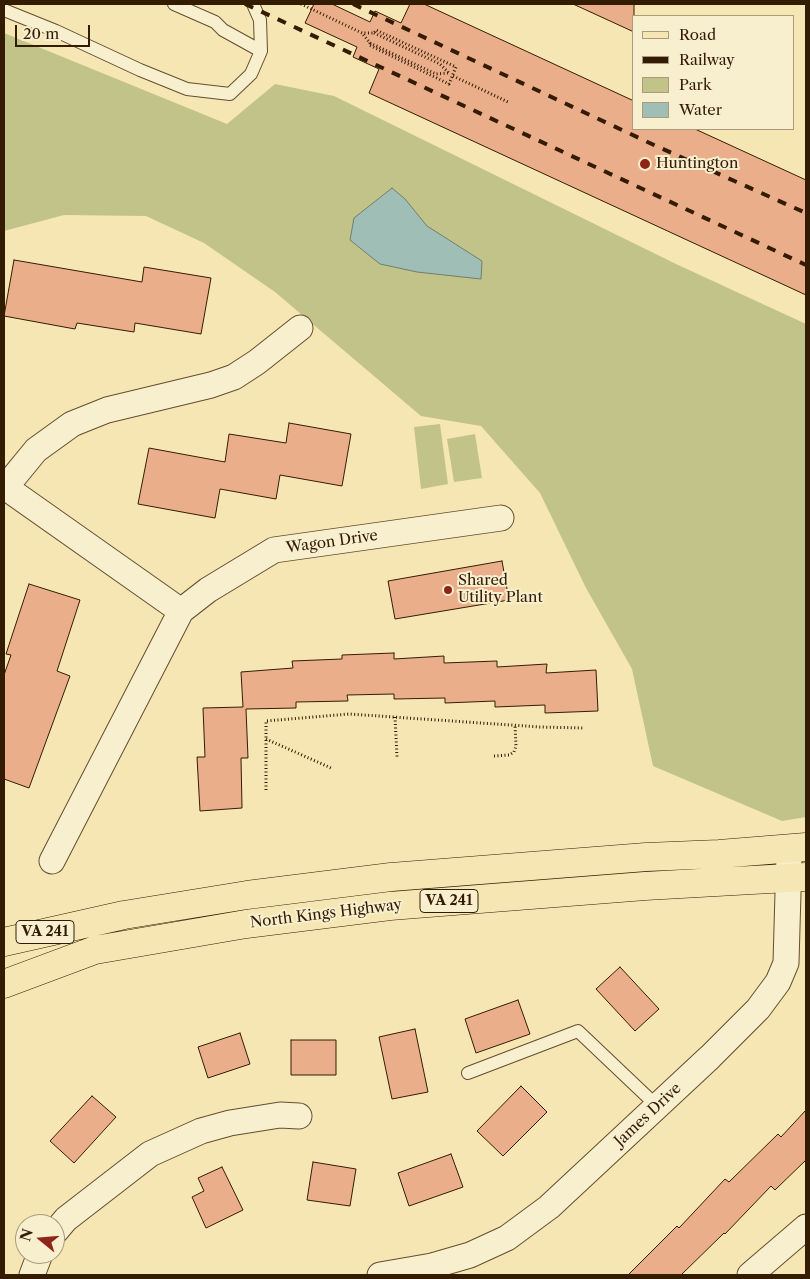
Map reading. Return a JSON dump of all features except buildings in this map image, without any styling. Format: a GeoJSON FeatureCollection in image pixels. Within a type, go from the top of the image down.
{"type":"FeatureCollection","features":[{"type":"Feature","properties":{"kind":"main road","name":"North Kings Highway"},"geometry":{"type":"LineString","coordinates":[[4,942],[86,922],[133,914],[247,895],[391,877],[646,857],[798,849]]}},
{"type":"Feature","properties":{"kind":"main road","name":"North Kings Highway"},"geometry":{"type":"LineString","coordinates":[[4,984],[95,950],[246,924],[400,905],[645,886],[797,878]]}},
{"type":"Feature","properties":{"kind":"street"},"geometry":{"type":"LineString","coordinates":[[181,611],[5,488],[36,450],[72,424],[107,410],[211,386],[234,377],[257,362],[300,328]]}},
{"type":"Feature","properties":{"kind":"street","name":"Wagon Drive"},"geometry":{"type":"LineString","coordinates":[[52,860],[181,611],[208,590],[274,550],[501,518]]}},
{"type":"Feature","properties":{"kind":"street","name":"James Drive"},"geometry":{"type":"LineString","coordinates":[[380,1275],[442,1264],[470,1255],[506,1238],[549,1207],[758,1010],[778,982],[786,962],[797,878],[798,849]]}},
{"type":"Feature","properties":{"kind":"street"},"geometry":{"type":"LineString","coordinates":[[65,1220],[150,1154],[201,1131],[230,1123],[280,1115],[299,1116]]}},
{"type":"Feature","properties":{"kind":"street"},"geometry":{"type":"LineString","coordinates":[[750,1275],[806,1226]]}},
{"type":"Feature","properties":{"kind":"lane"},"geometry":{"type":"LineString","coordinates":[[174,4],[214,22],[223,30],[261,51]]}},
{"type":"Feature","properties":{"kind":"lane"},"geometry":{"type":"LineString","coordinates":[[4,10],[187,89],[230,94],[252,74],[261,51],[260,20],[253,4]]}},
{"type":"Feature","properties":{"kind":"lane"},"geometry":{"type":"LineString","coordinates":[[468,1072],[578,1031],[657,1106]]}},
{"type":"Feature","properties":{"kind":"path"},"geometry":{"type":"LineString","coordinates":[[301,4],[362,33],[374,33],[440,64],[449,73],[436,74],[370,43]]}},
{"type":"Feature","properties":{"kind":"path"},"geometry":{"type":"LineString","coordinates":[[362,33],[370,43],[369,45],[449,84],[456,68],[376,30],[374,33]]}},
{"type":"Feature","properties":{"kind":"path"},"geometry":{"type":"LineString","coordinates":[[453,76],[508,102]]}},
{"type":"Feature","properties":{"kind":"path"},"geometry":{"type":"LineString","coordinates":[[266,790],[266,721],[349,714],[584,728]]}},
{"type":"Feature","properties":{"kind":"path"},"geometry":{"type":"LineString","coordinates":[[395,717],[396,757]]}},
{"type":"Feature","properties":{"kind":"path"},"geometry":{"type":"LineString","coordinates":[[494,756],[509,756],[514,752],[516,746],[515,725]]}},
{"type":"Feature","properties":{"kind":"path"},"geometry":{"type":"LineString","coordinates":[[266,739],[331,768]]}},
{"type":"Feature","properties":{"kind":"green space"},"geometry":{"type":"Polygon","coordinates":[[[4,33],[227,124],[275,84],[334,96],[676,264],[806,324],[806,817],[782,821],[653,766],[632,669],[586,588],[540,493],[481,426],[421,416],[275,292],[204,243],[146,216],[64,215],[4,231],[4,33]]]}},
{"type":"Feature","properties":{"kind":"green space"},"geometry":{"type":"Polygon","coordinates":[[[440,424],[448,484],[421,489],[414,427],[440,424]]]}},
{"type":"Feature","properties":{"kind":"green space"},"geometry":{"type":"Polygon","coordinates":[[[475,434],[482,478],[454,482],[447,439],[475,434]]]}},
{"type":"Feature","properties":{"kind":"water"},"geometry":{"type":"Polygon","coordinates":[[[392,188],[405,199],[427,226],[482,261],[481,279],[417,272],[380,264],[350,240],[354,218],[392,188]]]}},
{"type":"Feature","properties":{"kind":"railway"},"geometry":{"type":"LineString","coordinates":[[245,4],[806,265]]}},
{"type":"Feature","properties":{"kind":"railway"},"geometry":{"type":"LineString","coordinates":[[353,4],[654,145],[806,213]]}},
{"type":"Feature","properties":{"kind":"place","name":"Huntington"},"geometry":{"type":"Point","coordinates":[645,164]}},
{"type":"Feature","properties":{"kind":"place","name":"Shared Utility Plant"},"geometry":{"type":"Point","coordinates":[448,590]}}]}
